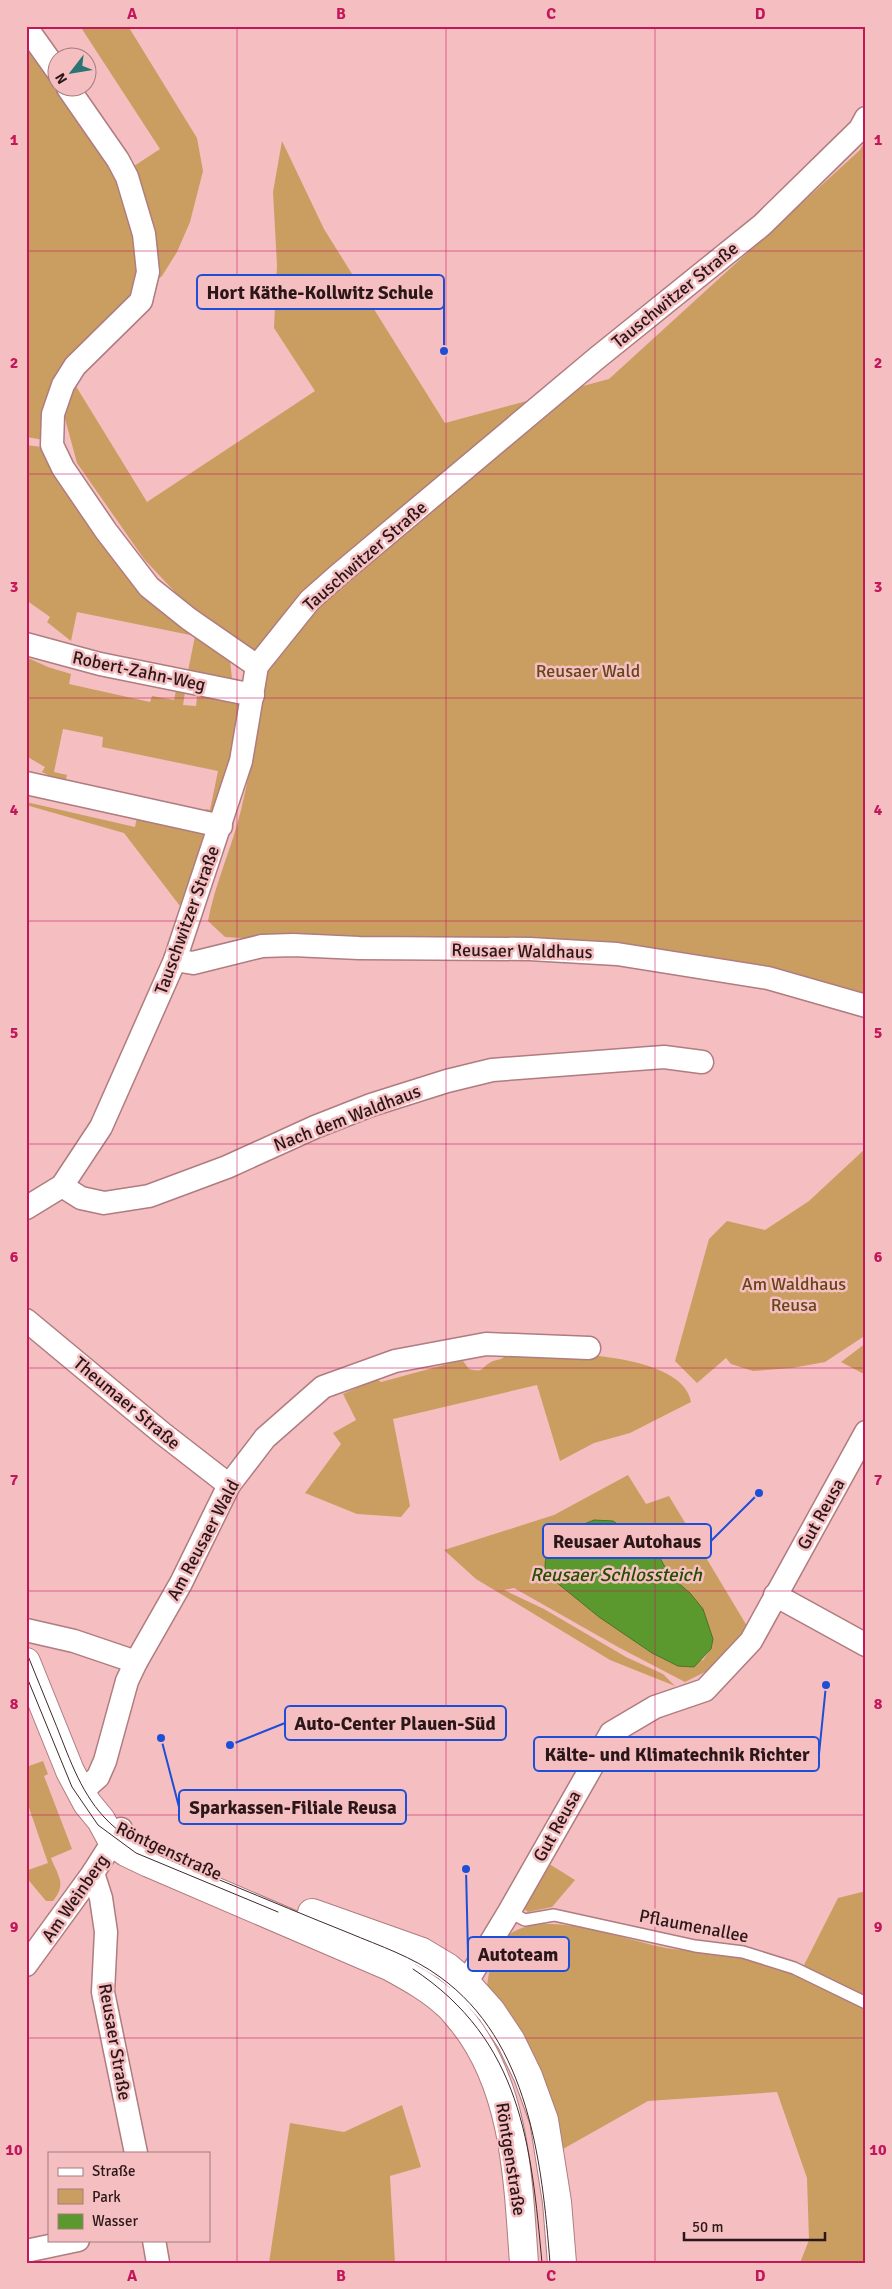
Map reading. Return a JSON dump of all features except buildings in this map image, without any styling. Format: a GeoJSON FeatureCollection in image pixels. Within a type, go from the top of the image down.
{"type":"FeatureCollection","features":[{"type":"Feature","properties":{"kind":"street"},"geometry":{"type":"LineString","coordinates":[[26,27],[48,58]]}},
{"type":"Feature","properties":{"kind":"street"},"geometry":{"type":"LineString","coordinates":[[75,98],[118,160],[127,177],[144,234],[148,272],[141,301],[75,366],[63,386],[53,414],[52,445],[63,468],[106,531],[149,587],[188,619],[257,666]]}},
{"type":"Feature","properties":{"kind":"street","name":"Tauschwitzer Straße"},"geometry":{"type":"LineString","coordinates":[[26,1208],[62,1186],[101,1127],[175,960],[241,761],[257,666],[310,600],[596,358],[762,224],[860,129],[866,118]]}},
{"type":"Feature","properties":{"kind":"street","name":"Robert-Zahn-Weg"},"geometry":{"type":"LineString","coordinates":[[26,644],[100,664],[253,695]]}},
{"type":"Feature","properties":{"kind":"street"},"geometry":{"type":"LineString","coordinates":[[26,783],[221,826]]}},
{"type":"Feature","properties":{"kind":"street","name":"Reusaer Waldhaus"},"geometry":{"type":"LineString","coordinates":[[175,960],[193,963],[262,946],[293,945],[358,948],[530,949],[617,954],[768,978],[866,1006]]}},
{"type":"Feature","properties":{"kind":"street","name":"Nach dem Waldhaus"},"geometry":{"type":"LineString","coordinates":[[62,1186],[81,1198],[104,1203],[149,1196],[227,1167],[315,1126],[371,1105],[447,1081],[492,1070],[602,1060],[664,1057],[702,1062]]}},
{"type":"Feature","properties":{"kind":"street","name":"Theumaer Straße"},"geometry":{"type":"LineString","coordinates":[[26,1320],[162,1433],[229,1485]]}},
{"type":"Feature","properties":{"kind":"street","name":"Am Reusaer Wald"},"geometry":{"type":"LineString","coordinates":[[80,1792],[98,1777],[105,1761],[127,1681],[182,1583],[229,1485],[265,1438],[323,1387],[395,1362],[486,1344],[589,1348]]}},
{"type":"Feature","properties":{"kind":"street","name":"Gut Reusa"},"geometry":{"type":"LineString","coordinates":[[450,2006],[466,1984],[509,1912],[611,1733],[655,1707],[705,1690],[726,1670],[751,1641],[866,1432]]}},
{"type":"Feature","properties":{"kind":"street"},"geometry":{"type":"LineString","coordinates":[[775,1595],[866,1645]]}},
{"type":"Feature","properties":{"kind":"street"},"geometry":{"type":"LineString","coordinates":[[26,1630],[74,1641],[136,1662]]}},
{"type":"Feature","properties":{"kind":"street"},"geometry":{"type":"LineString","coordinates":[[26,1662],[80,1792],[112,1830]]}},
{"type":"Feature","properties":{"kind":"street","name":"Am Weinberg"},"geometry":{"type":"LineString","coordinates":[[26,1965],[93,1872],[112,1830]]}},
{"type":"Feature","properties":{"kind":"street","name":"Röntgenstraße"},"geometry":{"type":"LineString","coordinates":[[112,1830],[317,1914],[422,1952],[447,1967],[466,1984],[491,2011],[511,2041],[528,2076],[544,2120],[557,2202],[562,2263]]}},
{"type":"Feature","properties":{"kind":"street","name":"Röntgenstraße"},"geometry":{"type":"LineString","coordinates":[[112,1830],[126,1852],[391,1967],[423,1985],[450,2006],[486,2056],[508,2119],[516,2173],[524,2263]]}},
{"type":"Feature","properties":{"kind":"street","name":"Reusaer Straße"},"geometry":{"type":"LineString","coordinates":[[93,1872],[101,1898],[106,1932],[103,1992],[136,2152]]}},
{"type":"Feature","properties":{"kind":"street"},"geometry":{"type":"LineString","coordinates":[[26,2251],[69,2242]]}},
{"type":"Feature","properties":{"kind":"street"},"geometry":{"type":"LineString","coordinates":[[154,2242],[158,2263]]}},
{"type":"Feature","properties":{"kind":"lane","name":"Pflaumenallee"},"geometry":{"type":"LineString","coordinates":[[509,1912],[525,1920],[554,1915],[695,1946],[743,1952],[794,1968],[866,2003]]}},
{"type":"Feature","properties":{"kind":"green space"},"geometry":{"type":"Polygon","coordinates":[[[80,26],[128,26],[197,138],[203,171],[190,222],[177,252],[162,276],[152,284],[128,170],[160,149],[98,54],[98,48],[94,48],[80,26]]]}},
{"type":"Feature","properties":{"kind":"green space"},"geometry":{"type":"Polygon","coordinates":[[[26,37],[48,68],[48,98],[62,98],[120,176],[142,244],[134,299],[126,300],[104,321],[44,440],[26,437],[26,37]]]}},
{"type":"Feature","properties":{"kind":"green space","name":"Reusaer Wald"},"geometry":{"type":"Polygon","coordinates":[[[866,139],[866,1005],[768,973],[225,937],[208,921],[245,792],[259,720],[265,666],[189,607],[144,559],[77,463],[64,415],[74,383],[147,502],[315,391],[274,328],[277,265],[273,192],[282,141],[324,229],[445,423],[609,379],[860,150],[866,139]]]}},
{"type":"Feature","properties":{"kind":"green space"},"geometry":{"type":"Polygon","coordinates":[[[26,445],[42,447],[60,475],[230,660],[232,679],[187,676],[195,636],[77,612],[71,641],[47,622],[50,617],[26,600],[26,445]]]}},
{"type":"Feature","properties":{"kind":"green space"},"geometry":{"type":"Polygon","coordinates":[[[26,657],[48,667],[71,674],[69,684],[150,702],[152,696],[174,700],[177,686],[185,692],[183,705],[196,706],[198,688],[239,703],[235,746],[212,815],[204,815],[206,809],[210,810],[218,771],[102,747],[103,737],[63,729],[54,772],[67,775],[66,779],[60,781],[42,772],[45,767],[26,756],[26,657]]]}},
{"type":"Feature","properties":{"kind":"green space"},"geometry":{"type":"Polygon","coordinates":[[[26,802],[135,827],[138,812],[199,827],[207,836],[180,906],[124,833],[26,805],[26,802]]]}},
{"type":"Feature","properties":{"kind":"green space","name":"Am Waldhaus Reusa"},"geometry":{"type":"Polygon","coordinates":[[[866,1148],[866,1335],[825,1362],[792,1368],[753,1371],[731,1364],[726,1358],[697,1383],[675,1361],[709,1239],[727,1221],[765,1230],[809,1201],[866,1148]]]}},
{"type":"Feature","properties":{"kind":"green space"},"geometry":{"type":"Polygon","coordinates":[[[866,1343],[866,1375],[841,1362],[866,1343]]]}},
{"type":"Feature","properties":{"kind":"green space"},"geometry":{"type":"Polygon","coordinates":[[[510,1352],[583,1354],[641,1364],[665,1373],[683,1385],[691,1402],[630,1433],[594,1443],[560,1461],[537,1385],[393,1419],[410,1506],[401,1517],[357,1514],[305,1493],[341,1444],[333,1433],[356,1420],[343,1394],[377,1379],[381,1382],[455,1362],[463,1361],[469,1369],[480,1370],[491,1362],[503,1358],[510,1352]]]}},
{"type":"Feature","properties":{"kind":"green space"},"geometry":{"type":"Polygon","coordinates":[[[628,1475],[646,1504],[669,1496],[747,1626],[721,1664],[685,1682],[618,1647],[514,1588],[504,1590],[544,1609],[626,1657],[663,1674],[675,1686],[610,1660],[476,1579],[444,1550],[554,1515],[628,1475]],[[594,1520],[574,1528],[556,1542],[599,1616],[652,1653],[678,1666],[703,1660],[711,1649],[713,1639],[690,1593],[670,1576],[660,1558],[594,1520]]]}},
{"type":"Feature","properties":{"kind":"green space"},"geometry":{"type":"Polygon","coordinates":[[[43,1761],[48,1774],[44,1776],[72,1849],[51,1858],[60,1880],[60,1890],[53,1901],[46,1901],[26,1877],[28,1870],[48,1863],[26,1799],[26,1767],[43,1761]]]}},
{"type":"Feature","properties":{"kind":"green space"},"geometry":{"type":"Polygon","coordinates":[[[546,1862],[575,1880],[552,1907],[528,1912],[523,1908],[546,1862]]]}},
{"type":"Feature","properties":{"kind":"green space"},"geometry":{"type":"Polygon","coordinates":[[[866,1891],[865,2263],[800,2263],[809,2240],[807,2178],[777,2092],[648,2101],[563,2149],[487,1988],[489,1971],[494,1955],[503,1940],[517,1930],[534,1925],[574,1926],[673,1949],[742,1954],[795,1974],[804,1965],[838,1898],[866,1891]]]}},
{"type":"Feature","properties":{"kind":"green space"},"geometry":{"type":"Polygon","coordinates":[[[402,2105],[421,2167],[390,2176],[395,2263],[269,2263],[290,2123],[344,2132],[402,2105]]]}},
{"type":"Feature","properties":{"kind":"water","name":"Reusaer Schlossteich"},"geometry":{"type":"Polygon","coordinates":[[[594,1520],[613,1521],[645,1543],[660,1558],[670,1576],[690,1593],[703,1609],[713,1639],[711,1649],[694,1667],[678,1666],[652,1653],[599,1617],[545,1573],[546,1557],[554,1544],[566,1534],[594,1520]]]}},
{"type":"Feature","properties":{"kind":"tram line"},"geometry":{"type":"LineString","coordinates":[[26,1651],[69,1759],[81,1783],[95,1806],[117,1829],[146,1848],[178,1864],[408,1958],[440,1977],[470,2004],[494,2034],[512,2069],[525,2106],[535,2145],[542,2185],[550,2263]]}},
{"type":"Feature","properties":{"kind":"tram line"},"geometry":{"type":"LineString","coordinates":[[26,1675],[72,1787],[98,1825],[136,1853],[278,1912]]}},
{"type":"Feature","properties":{"kind":"tram line"},"geometry":{"type":"LineString","coordinates":[[413,1969],[449,1997],[478,2029],[499,2062],[514,2098],[525,2137],[533,2177],[542,2263]]}},
{"type":"Feature","properties":{"kind":"place","name":"Hort Käthe-Kollwitz Schule"},"geometry":{"type":"Point","coordinates":[444,351]}},
{"type":"Feature","properties":{"kind":"place","name":"Reusaer Autohaus"},"geometry":{"type":"Point","coordinates":[759,1493]}},
{"type":"Feature","properties":{"kind":"place","name":"Kälte- und Klimatechnik Richter"},"geometry":{"type":"Point","coordinates":[826,1685]}},
{"type":"Feature","properties":{"kind":"place","name":"Sparkassen-Filiale Reusa"},"geometry":{"type":"Point","coordinates":[161,1738]}},
{"type":"Feature","properties":{"kind":"place","name":"Auto-Center Plauen-Süd"},"geometry":{"type":"Point","coordinates":[230,1745]}},
{"type":"Feature","properties":{"kind":"place","name":"Autoteam"},"geometry":{"type":"Point","coordinates":[466,1869]}}]}
